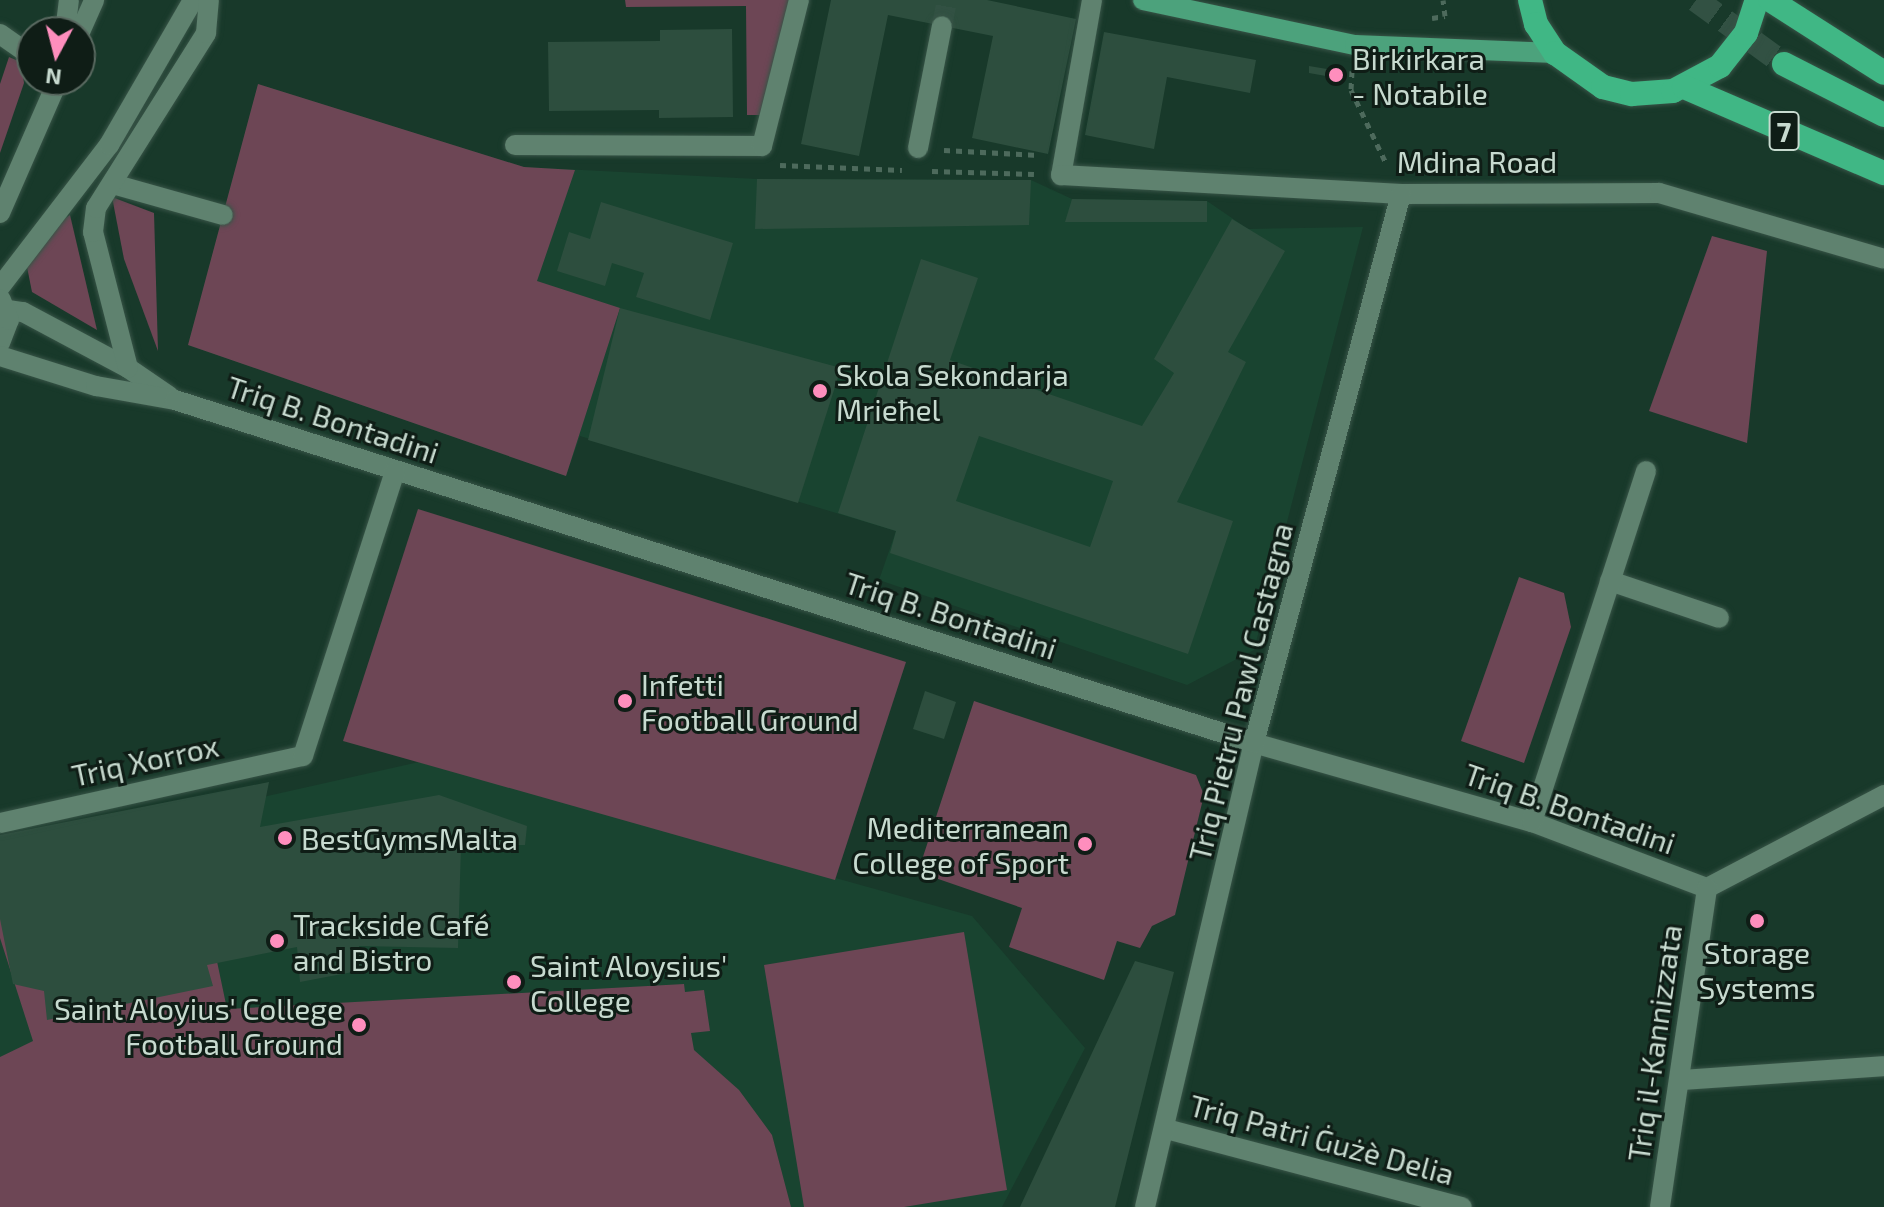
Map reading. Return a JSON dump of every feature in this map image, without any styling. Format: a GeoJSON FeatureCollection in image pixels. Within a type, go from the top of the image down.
{"type":"FeatureCollection","features":[{"type":"Feature","properties":{"kind":"highway"},"geometry":{"type":"LineString","coordinates":[[1530,0],[1536,24],[1555,53],[1603,87],[1672,90],[1720,66],[1746,33],[1757,0]]}},
{"type":"Feature","properties":{"kind":"highway"},"geometry":{"type":"LineString","coordinates":[[1770,0],[1884,73]]}},
{"type":"Feature","properties":{"kind":"highway","name":"7"},"geometry":{"type":"LineString","coordinates":[[1784,64],[1884,115]]}},
{"type":"Feature","properties":{"kind":"highway","name":"7"},"geometry":{"type":"LineString","coordinates":[[1672,90],[1884,173]]}},
{"type":"Feature","properties":{"kind":"main road"},"geometry":{"type":"LineString","coordinates":[[1143,0],[1342,43],[1481,54],[1555,53]]}},
{"type":"Feature","properties":{"kind":"street"},"geometry":{"type":"LineString","coordinates":[[0,287],[109,145],[193,0]]}},
{"type":"Feature","properties":{"kind":"street"},"geometry":{"type":"LineString","coordinates":[[128,368],[93,232],[96,208],[206,33],[209,0]]}},
{"type":"Feature","properties":{"kind":"street"},"geometry":{"type":"LineString","coordinates":[[515,145],[762,146],[799,0]]}},
{"type":"Feature","properties":{"kind":"street"},"geometry":{"type":"LineString","coordinates":[[1062,166],[1092,0]]}},
{"type":"Feature","properties":{"kind":"street"},"geometry":{"type":"LineString","coordinates":[[918,148],[942,26]]}},
{"type":"Feature","properties":{"kind":"street"},"geometry":{"type":"LineString","coordinates":[[0,58],[3,35]]}},
{"type":"Feature","properties":{"kind":"street"},"geometry":{"type":"LineString","coordinates":[[0,213],[51,96]]}},
{"type":"Feature","properties":{"kind":"street","name":"Mdina Road"},"geometry":{"type":"LineString","coordinates":[[1062,166],[1401,194],[1659,193],[1884,259]]}},
{"type":"Feature","properties":{"kind":"street"},"geometry":{"type":"LineString","coordinates":[[113,184],[223,215]]}},
{"type":"Feature","properties":{"kind":"street","name":"Triq Pietru Pawl Castagna"},"geometry":{"type":"LineString","coordinates":[[1145,1207],[1166,1129],[1254,743],[1401,194]]}},
{"type":"Feature","properties":{"kind":"street"},"geometry":{"type":"LineString","coordinates":[[0,343],[8,330],[4,305]]}},
{"type":"Feature","properties":{"kind":"street","name":"Triq B. Bontadini"},"geometry":{"type":"LineString","coordinates":[[4,305],[128,368],[175,400]]}},
{"type":"Feature","properties":{"kind":"street","name":"Triq B. Bontadini"},"geometry":{"type":"LineString","coordinates":[[0,356],[96,386],[175,400],[1254,743],[1532,822],[1707,888]]}},
{"type":"Feature","properties":{"kind":"street","name":"Triq Xorrox"},"geometry":{"type":"LineString","coordinates":[[0,823],[303,756],[395,471]]}},
{"type":"Feature","properties":{"kind":"street"},"geometry":{"type":"LineString","coordinates":[[1532,822],[1646,471]]}},
{"type":"Feature","properties":{"kind":"street"},"geometry":{"type":"LineString","coordinates":[[1610,581],[1719,618]]}},
{"type":"Feature","properties":{"kind":"street"},"geometry":{"type":"LineString","coordinates":[[1707,888],[1884,795]]}},
{"type":"Feature","properties":{"kind":"street","name":"Triq il-Kannizzata"},"geometry":{"type":"LineString","coordinates":[[1660,1207],[1707,888]]}},
{"type":"Feature","properties":{"kind":"street"},"geometry":{"type":"LineString","coordinates":[[1681,1080],[1884,1066]]}},
{"type":"Feature","properties":{"kind":"street","name":"Triq Patri Ġużè Delia"},"geometry":{"type":"LineString","coordinates":[[1166,1129],[1462,1207]]}},
{"type":"Feature","properties":{"kind":"path"},"geometry":{"type":"LineString","coordinates":[[918,148],[1062,166]]}},
{"type":"Feature","properties":{"kind":"shaded area"},"geometry":{"type":"Polygon","coordinates":[[[625,0],[790,0],[762,115],[747,115],[746,6],[626,7],[625,0]]]}},
{"type":"Feature","properties":{"kind":"shaded area"},"geometry":{"type":"Polygon","coordinates":[[[9,57],[16,60],[16,96],[20,96],[0,153],[0,84],[9,57]]]}},
{"type":"Feature","properties":{"kind":"shaded area","name":"Skola Sekondarja Mrieħel"},"geometry":{"type":"Polygon","coordinates":[[[258,84],[524,167],[757,179],[1031,180],[1072,199],[1207,201],[1248,229],[1363,227],[1254,650],[1187,685],[879,580],[896,531],[580,436],[566,476],[188,345],[258,84]]]}},
{"type":"Feature","properties":{"kind":"shaded area"},"geometry":{"type":"Polygon","coordinates":[[[258,84],[524,167],[575,170],[537,281],[620,308],[566,476],[188,345],[258,84]]]}},
{"type":"Feature","properties":{"kind":"shaded area"},"geometry":{"type":"Polygon","coordinates":[[[112,197],[154,213],[158,351],[124,259],[112,197]]]}},
{"type":"Feature","properties":{"kind":"shaded area"},"geometry":{"type":"Polygon","coordinates":[[[70,215],[97,330],[32,292],[27,267],[41,234],[70,215]]]}},
{"type":"Feature","properties":{"kind":"shaded area"},"geometry":{"type":"Polygon","coordinates":[[[1712,236],[1767,251],[1747,443],[1649,411],[1712,236]]]}},
{"type":"Feature","properties":{"kind":"shaded area","name":"Infetti Football Ground"},"geometry":{"type":"Polygon","coordinates":[[[418,509],[906,662],[835,880],[343,741],[418,509]]]}},
{"type":"Feature","properties":{"kind":"shaded area"},"geometry":{"type":"Polygon","coordinates":[[[1519,577],[1564,593],[1571,627],[1524,763],[1461,741],[1519,577]]]}},
{"type":"Feature","properties":{"kind":"shaded area"},"geometry":{"type":"Polygon","coordinates":[[[974,701],[1196,775],[1204,795],[1175,915],[1152,926],[1140,948],[1117,941],[1104,980],[1009,947],[1022,908],[918,872],[974,701]]]}},
{"type":"Feature","properties":{"kind":"shaded area","name":"Saint Aloysius' College"},"geometry":{"type":"Polygon","coordinates":[[[419,762],[972,916],[1085,1048],[1002,1207],[0,1207],[0,856],[419,762]]]}},
{"type":"Feature","properties":{"kind":"shaded area","name":"Saint Aloyius' College Football Ground"},"geometry":{"type":"Polygon","coordinates":[[[189,828],[227,1009],[684,984],[685,992],[704,990],[710,1031],[691,1033],[694,1050],[739,1090],[772,1135],[791,1207],[0,1207],[0,1057],[33,1041],[0,938],[0,875],[189,828]]]}},
{"type":"Feature","properties":{"kind":"shaded area"},"geometry":{"type":"Polygon","coordinates":[[[964,932],[1007,1190],[904,1207],[804,1207],[764,965],[964,932]]]}},
{"type":"Feature","properties":{"kind":"building"},"geometry":{"type":"Polygon","coordinates":[[[831,0],[987,0],[1076,19],[1048,154],[972,138],[993,36],[888,15],[859,156],[801,144],[831,0]]]}},
{"type":"Feature","properties":{"kind":"building"},"geometry":{"type":"Polygon","coordinates":[[[732,29],[733,117],[659,118],[659,110],[549,111],[548,42],[660,41],[660,30],[732,29]]]}},
{"type":"Feature","properties":{"kind":"building"},"geometry":{"type":"Polygon","coordinates":[[[1104,32],[1256,60],[1250,93],[1167,77],[1154,149],[1085,135],[1104,32]]]}},
{"type":"Feature","properties":{"kind":"building"},"geometry":{"type":"Polygon","coordinates":[[[1309,66],[1327,69],[1326,76],[1309,73],[1309,66]]]}},
{"type":"Feature","properties":{"kind":"building"},"geometry":{"type":"Polygon","coordinates":[[[757,179],[1031,180],[1029,225],[755,229],[757,179]]]}},
{"type":"Feature","properties":{"kind":"building"},"geometry":{"type":"Polygon","coordinates":[[[1072,199],[1207,201],[1207,222],[1065,222],[1072,199]]]}},
{"type":"Feature","properties":{"kind":"building"},"geometry":{"type":"Polygon","coordinates":[[[601,202],[733,243],[710,320],[636,297],[644,273],[612,263],[605,286],[557,271],[569,232],[590,239],[601,202]]]}},
{"type":"Feature","properties":{"kind":"building"},"geometry":{"type":"Polygon","coordinates":[[[1232,219],[1285,251],[1228,352],[1246,362],[1177,502],[1233,521],[1188,654],[890,553],[896,531],[838,513],[921,259],[978,278],[950,360],[1142,426],[1174,373],[1154,359],[1232,219]],[[979,436],[956,501],[1090,547],[1113,481],[979,436]]]}},
{"type":"Feature","properties":{"kind":"building"},"geometry":{"type":"Polygon","coordinates":[[[620,308],[841,368],[798,503],[588,440],[620,308]]]}},
{"type":"Feature","properties":{"kind":"building"},"geometry":{"type":"Polygon","coordinates":[[[925,691],[956,702],[944,739],[913,729],[925,691]]]}},
{"type":"Feature","properties":{"kind":"building"},"geometry":{"type":"Polygon","coordinates":[[[269,782],[260,827],[439,795],[527,826],[525,845],[461,845],[458,948],[359,946],[363,970],[300,982],[297,947],[207,965],[213,986],[47,1020],[44,991],[13,984],[0,919],[0,835],[269,782]]]}},
{"type":"Feature","properties":{"kind":"building"},"geometry":{"type":"Polygon","coordinates":[[[1135,961],[1174,972],[1115,1207],[1020,1207],[1135,961]]]}},
{"type":"Feature","properties":{"kind":"tunnel"},"geometry":{"type":"LineString","coordinates":[[942,26],[947,0]]}},
{"type":"Feature","properties":{"kind":"tunnel"},"geometry":{"type":"LineString","coordinates":[[1696,0],[1784,64]]}},
{"type":"Feature","properties":{"kind":"place","name":"Birkirkara - Notabile"},"geometry":{"type":"Point","coordinates":[1336,75]}},
{"type":"Feature","properties":{"kind":"place","name":"Skola Sekondarja Mrieħel"},"geometry":{"type":"Point","coordinates":[820,391]}},
{"type":"Feature","properties":{"kind":"place","name":"Infetti Football Ground"},"geometry":{"type":"Point","coordinates":[625,701]}},
{"type":"Feature","properties":{"kind":"place","name":"BestGymsMalta"},"geometry":{"type":"Point","coordinates":[285,838]}},
{"type":"Feature","properties":{"kind":"place","name":"Mediterranean College of Sport"},"geometry":{"type":"Point","coordinates":[1085,844]}},
{"type":"Feature","properties":{"kind":"place","name":"Storage Systems"},"geometry":{"type":"Point","coordinates":[1757,921]}},
{"type":"Feature","properties":{"kind":"place","name":"Trackside Café and Bistro"},"geometry":{"type":"Point","coordinates":[277,941]}},
{"type":"Feature","properties":{"kind":"place","name":"Saint Aloysius' College"},"geometry":{"type":"Point","coordinates":[514,982]}},
{"type":"Feature","properties":{"kind":"place","name":"Saint Aloyius' College Football Ground"},"geometry":{"type":"Point","coordinates":[359,1025]}}]}
